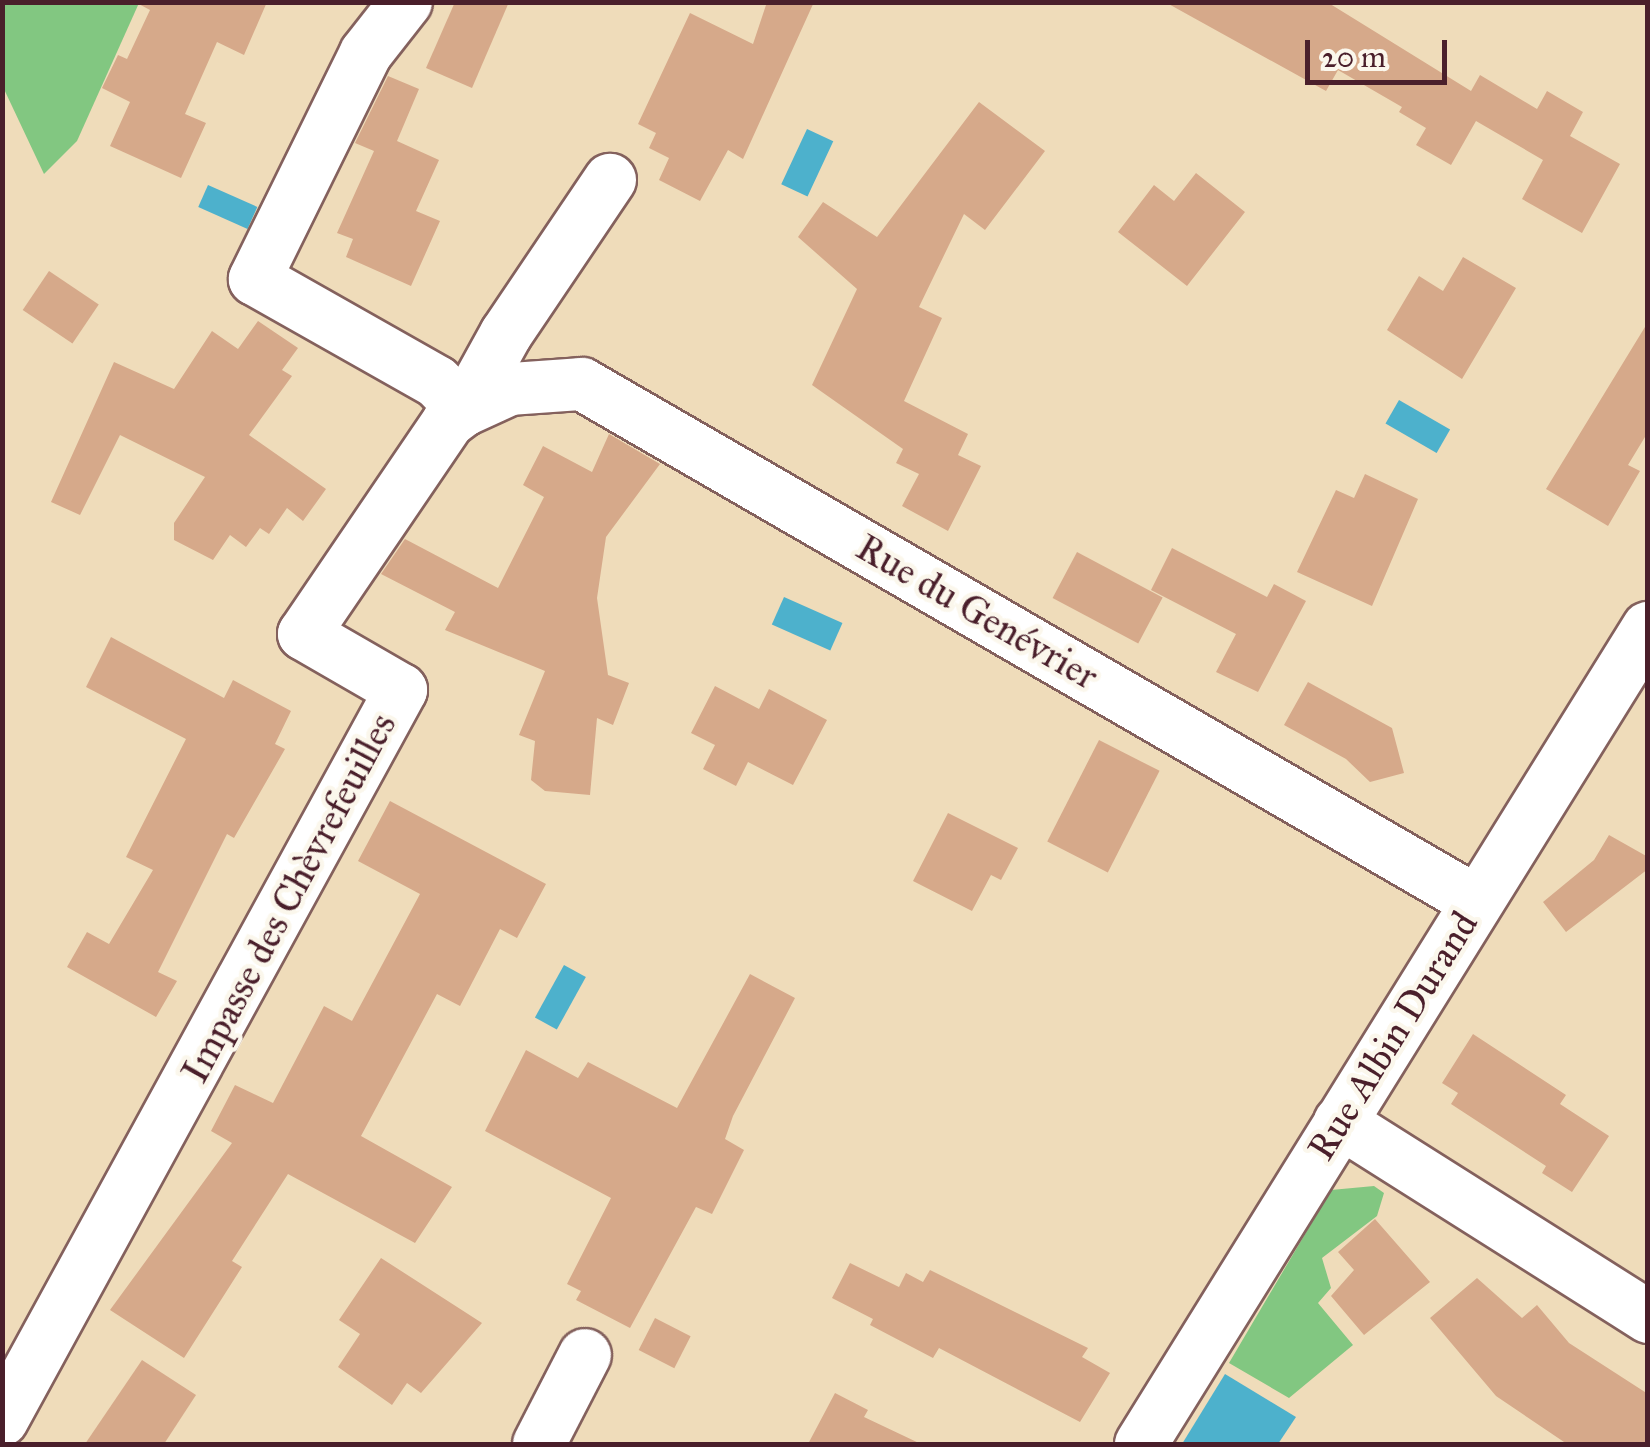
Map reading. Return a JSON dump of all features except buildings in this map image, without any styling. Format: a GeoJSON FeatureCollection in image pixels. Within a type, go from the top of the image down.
{"type":"FeatureCollection","features":[{"type":"Feature","properties":{"kind":"street"},"geometry":{"type":"LineString","coordinates":[[406,2],[366,53],[255,279],[437,382],[464,410]]}},
{"type":"Feature","properties":{"kind":"street","name":"Impasse des Chèvrefeuilles"},"geometry":{"type":"LineString","coordinates":[[2,1420],[401,690],[304,634],[448,422],[464,410],[506,334],[610,180]]}},
{"type":"Feature","properties":{"kind":"street","name":"Rue du Genévrier"},"geometry":{"type":"LineString","coordinates":[[464,410],[510,388],[582,384],[1477,902]]}},
{"type":"Feature","properties":{"kind":"street","name":"Rue Albin Durand"},"geometry":{"type":"LineString","coordinates":[[1141,1444],[1648,628]]}},
{"type":"Feature","properties":{"kind":"street"},"geometry":{"type":"LineString","coordinates":[[1340,1122],[1648,1317]]}},
{"type":"Feature","properties":{"kind":"street"},"geometry":{"type":"LineString","coordinates":[[539,1444],[586,1355]]}},
{"type":"Feature","properties":{"kind":"green space"},"geometry":{"type":"Polygon","coordinates":[[[3,3],[139,3],[77,141],[44,174],[3,87],[3,3]]]}},
{"type":"Feature","properties":{"kind":"green space"},"geometry":{"type":"Polygon","coordinates":[[[1374,1186],[1384,1193],[1377,1216],[1322,1258],[1331,1288],[1318,1303],[1353,1345],[1289,1398],[1229,1363],[1331,1190],[1374,1186]]]}},
{"type":"Feature","properties":{"kind":"water"},"geometry":{"type":"Polygon","coordinates":[[[807,129],[833,141],[808,197],[781,184],[807,129]]]}},
{"type":"Feature","properties":{"kind":"water"},"geometry":{"type":"Polygon","coordinates":[[[208,185],[257,207],[248,229],[198,207],[208,185]]]}},
{"type":"Feature","properties":{"kind":"water"},"geometry":{"type":"Polygon","coordinates":[[[1399,400],[1450,430],[1437,453],[1386,423],[1399,400]]]}},
{"type":"Feature","properties":{"kind":"water"},"geometry":{"type":"Polygon","coordinates":[[[784,597],[842,623],[830,650],[772,624],[784,597]]]}},
{"type":"Feature","properties":{"kind":"water"},"geometry":{"type":"Polygon","coordinates":[[[564,965],[586,977],[557,1030],[535,1017],[564,965]]]}},
{"type":"Feature","properties":{"kind":"water"},"geometry":{"type":"Polygon","coordinates":[[[1225,1374],[1296,1417],[1278,1444],[1182,1444],[1225,1374]]]}}]}
